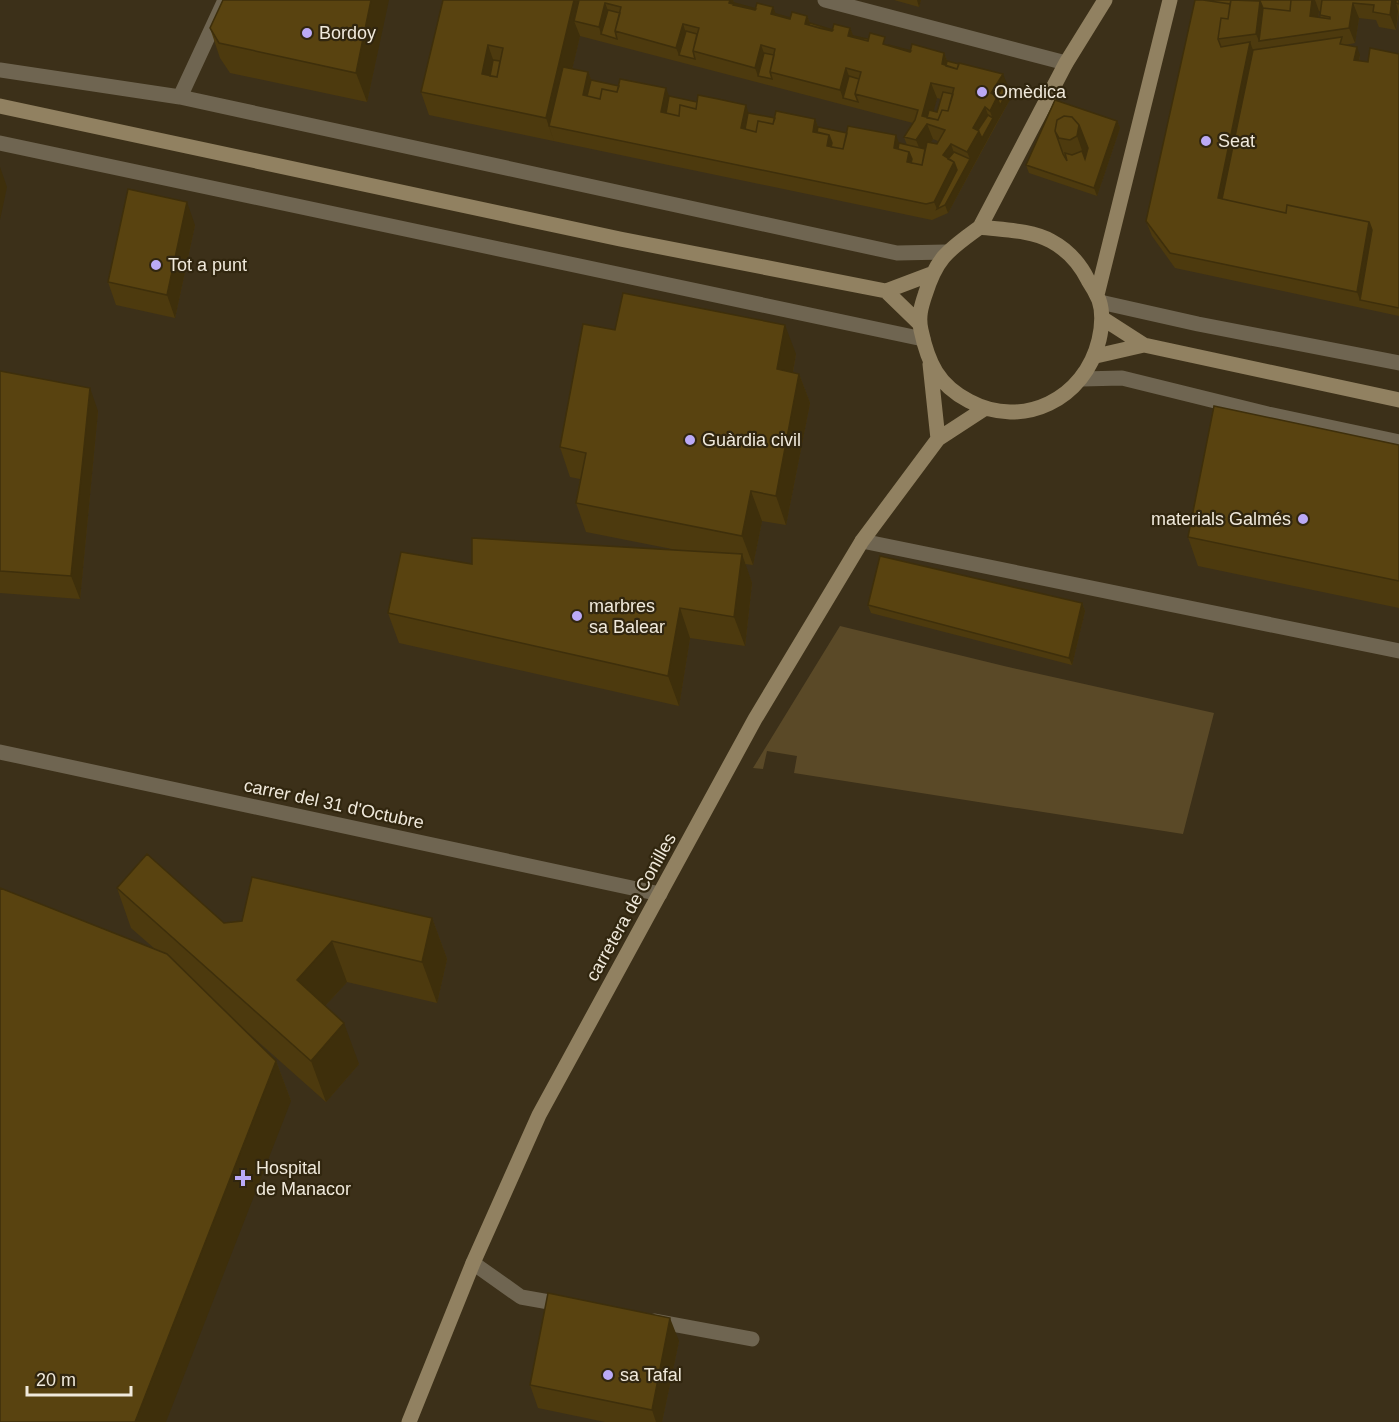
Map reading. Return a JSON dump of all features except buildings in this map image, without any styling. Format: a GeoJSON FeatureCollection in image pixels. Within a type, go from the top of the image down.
{"type":"FeatureCollection","features":[{"type":"Feature","properties":{"kind":"main road"},"geometry":{"type":"LineString","coordinates":[[984,409],[938,439],[930,364],[919,323],[920,311],[931,274],[946,252],[980,227],[1066,63],[1105,0]]}},
{"type":"Feature","properties":{"kind":"main road"},"geometry":{"type":"LineString","coordinates":[[1098,299],[1170,0]]}},
{"type":"Feature","properties":{"kind":"main road"},"geometry":{"type":"LineString","coordinates":[[0,106],[620,239],[886,291],[931,274]]}},
{"type":"Feature","properties":{"kind":"main road"},"geometry":{"type":"LineString","coordinates":[[930,364],[952,393],[984,409],[1011,413],[1050,404],[1076,386],[1096,356],[1102,318],[1098,299],[1079,263],[1051,241],[1021,232],[980,227]]}},
{"type":"Feature","properties":{"kind":"main road"},"geometry":{"type":"LineString","coordinates":[[886,291],[919,323]]}},
{"type":"Feature","properties":{"kind":"main road"},"geometry":{"type":"LineString","coordinates":[[1102,318],[1144,345],[1399,400]]}},
{"type":"Feature","properties":{"kind":"main road"},"geometry":{"type":"LineString","coordinates":[[1096,356],[1144,345]]}},
{"type":"Feature","properties":{"kind":"main road","name":"carretera de Conilles"},"geometry":{"type":"LineString","coordinates":[[409,1422],[473,1263],[539,1114],[755,719],[862,541],[938,439]]}},
{"type":"Feature","properties":{"kind":"street"},"geometry":{"type":"LineString","coordinates":[[180,97],[225,0]]}},
{"type":"Feature","properties":{"kind":"street"},"geometry":{"type":"LineString","coordinates":[[825,0],[1066,63]]}},
{"type":"Feature","properties":{"kind":"street"},"geometry":{"type":"LineString","coordinates":[[0,70],[180,97],[897,253],[946,252]]}},
{"type":"Feature","properties":{"kind":"street"},"geometry":{"type":"LineString","coordinates":[[0,143],[922,339]]}},
{"type":"Feature","properties":{"kind":"street"},"geometry":{"type":"LineString","coordinates":[[1098,299],[1198,324],[1399,363]]}},
{"type":"Feature","properties":{"kind":"street"},"geometry":{"type":"LineString","coordinates":[[1082,379],[1122,378],[1268,414],[1399,442]]}},
{"type":"Feature","properties":{"kind":"street"},"geometry":{"type":"LineString","coordinates":[[862,541],[1399,651]]}},
{"type":"Feature","properties":{"kind":"street","name":"carrer del 31 d'Octubre"},"geometry":{"type":"LineString","coordinates":[[0,752],[660,894]]}},
{"type":"Feature","properties":{"kind":"street"},"geometry":{"type":"LineString","coordinates":[[473,1263],[521,1297],[579,1308]]}},
{"type":"Feature","properties":{"kind":"street"},"geometry":{"type":"LineString","coordinates":[[636,1318],[752,1339]]}},
{"type":"Feature","properties":{"kind":"shaded area"},"geometry":{"type":"Polygon","coordinates":[[[840,626],[1004,666],[1214,713],[1183,834],[794,773],[797,756],[767,751],[763,769],[753,768],[840,626]]]}},
{"type":"Feature","properties":{"kind":"place","name":"Bordoy"},"geometry":{"type":"Point","coordinates":[307,33]}},
{"type":"Feature","properties":{"kind":"place","name":"Omèdica"},"geometry":{"type":"Point","coordinates":[982,92]}},
{"type":"Feature","properties":{"kind":"place","name":"Seat"},"geometry":{"type":"Point","coordinates":[1206,141]}},
{"type":"Feature","properties":{"kind":"place","name":"Tot a punt"},"geometry":{"type":"Point","coordinates":[156,265]}},
{"type":"Feature","properties":{"kind":"place","name":"Guàrdia civil"},"geometry":{"type":"Point","coordinates":[690,440]}},
{"type":"Feature","properties":{"kind":"place","name":"materials Galmés"},"geometry":{"type":"Point","coordinates":[1303,519]}},
{"type":"Feature","properties":{"kind":"place","name":"marbres sa Balear"},"geometry":{"type":"Point","coordinates":[577,616]}},
{"type":"Feature","properties":{"kind":"place","name":"Hospital de Manacor"},"geometry":{"type":"Point","coordinates":[243,1178]}},
{"type":"Feature","properties":{"kind":"place","name":"sa Tafal"},"geometry":{"type":"Point","coordinates":[608,1375]}}]}
